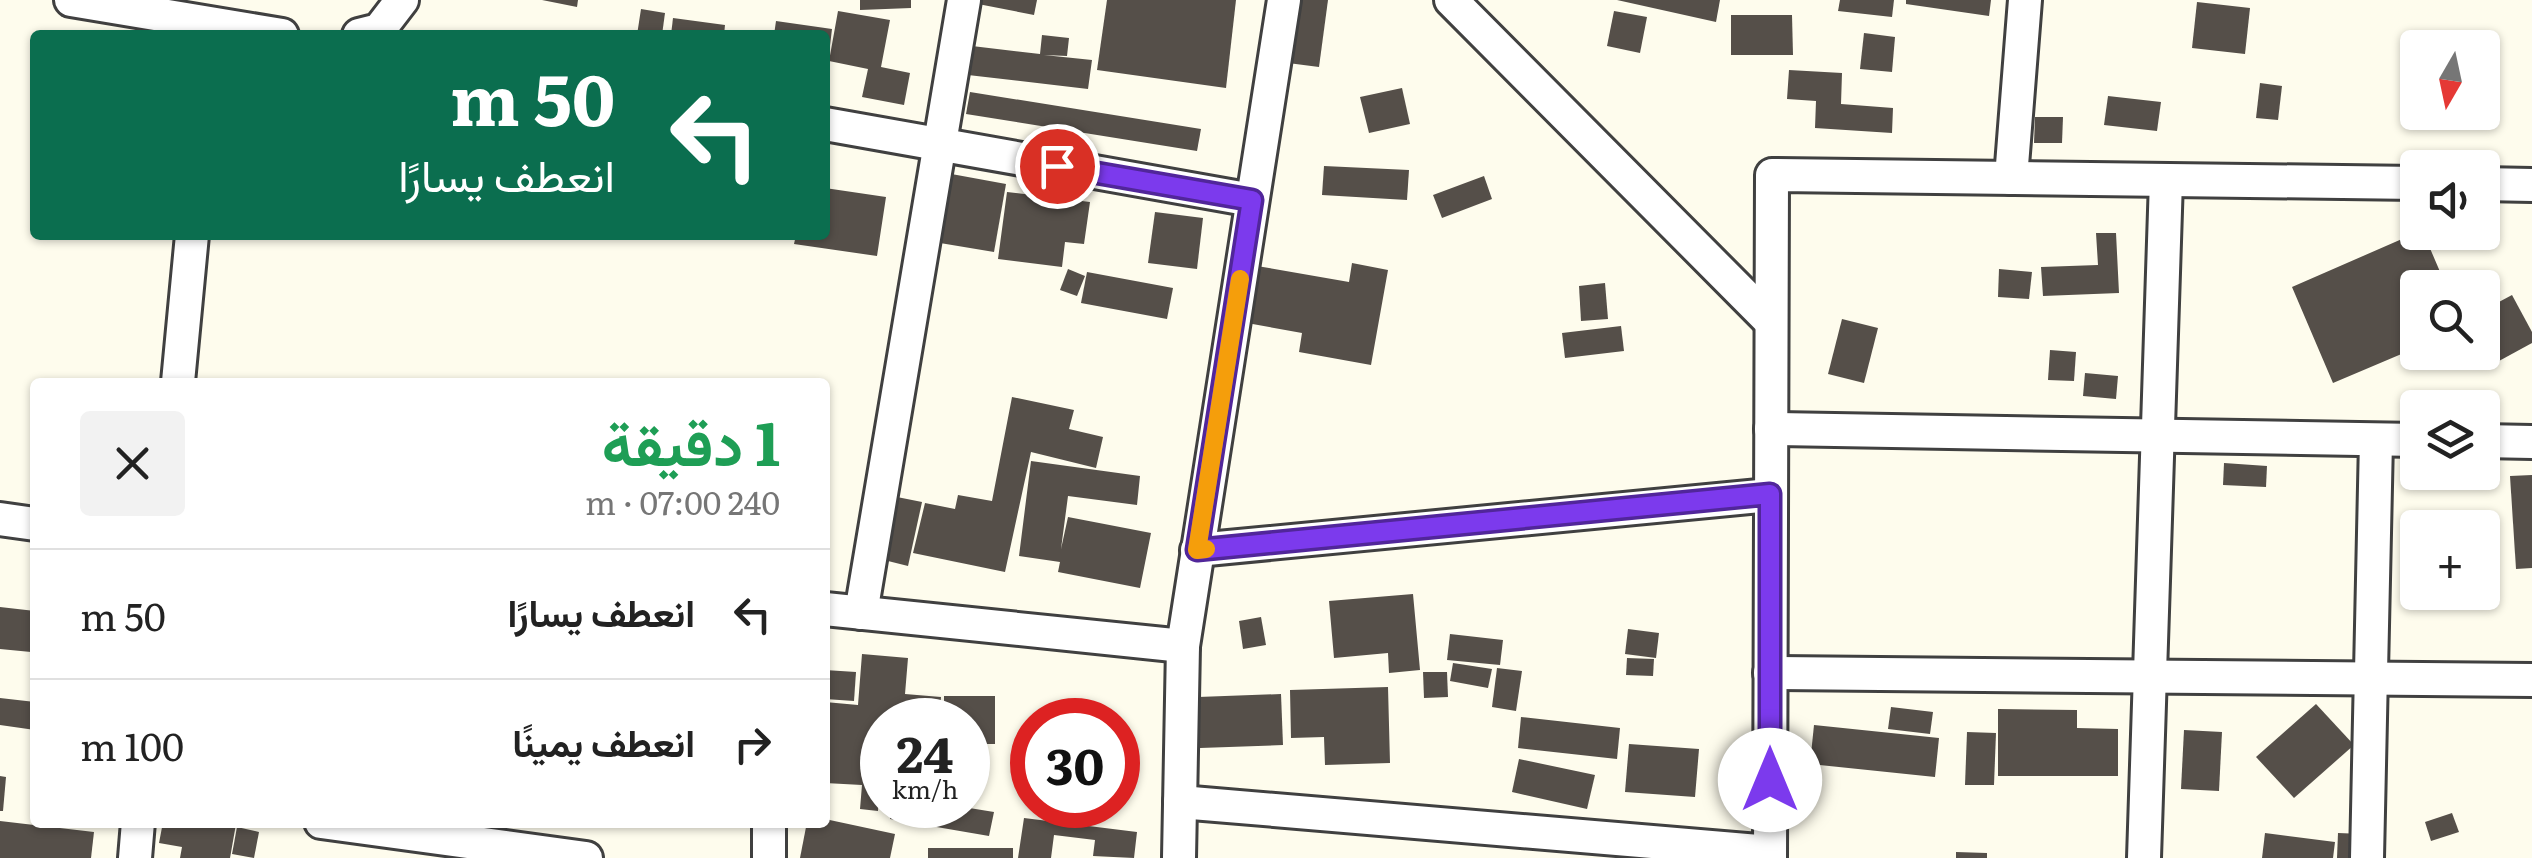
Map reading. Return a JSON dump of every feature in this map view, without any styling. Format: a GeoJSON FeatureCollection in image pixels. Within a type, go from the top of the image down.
{"type":"FeatureCollection","features":[{"type":"Feature","properties":{"kind":"street"},"geometry":{"type":"LineString","coordinates":[[71,0],[210,29]]}},
{"type":"Feature","properties":{"kind":"street"},"geometry":{"type":"LineString","coordinates":[[378,30],[402,0]]}},
{"type":"Feature","properties":{"kind":"street"},"geometry":{"type":"LineString","coordinates":[[861,613],[964,0]]}},
{"type":"Feature","properties":{"kind":"street"},"geometry":{"type":"LineString","coordinates":[[1179,858],[1182,646],[1284,0]]}},
{"type":"Feature","properties":{"kind":"street"},"geometry":{"type":"LineString","coordinates":[[1451,0],[1771,322]]}},
{"type":"Feature","properties":{"kind":"street"},"geometry":{"type":"LineString","coordinates":[[2012,178],[2025,0]]}},
{"type":"Feature","properties":{"kind":"street"},"geometry":{"type":"LineString","coordinates":[[830,125],[1252,200]]}},
{"type":"Feature","properties":{"kind":"street"},"geometry":{"type":"LineString","coordinates":[[1180,802],[1565,847],[1770,855],[1772,175],[2400,183]]}},
{"type":"Feature","properties":{"kind":"street"},"geometry":{"type":"LineString","coordinates":[[2144,858],[2166,180]]}},
{"type":"Feature","properties":{"kind":"street"},"geometry":{"type":"LineString","coordinates":[[2500,184],[2532,184]]}},
{"type":"Feature","properties":{"kind":"street"},"geometry":{"type":"LineString","coordinates":[[178,378],[192,240]]}},
{"type":"Feature","properties":{"kind":"street"},"geometry":{"type":"LineString","coordinates":[[1771,429],[2400,440]]}},
{"type":"Feature","properties":{"kind":"street"},"geometry":{"type":"LineString","coordinates":[[2367,858],[2376,440]]}},
{"type":"Feature","properties":{"kind":"street"},"geometry":{"type":"LineString","coordinates":[[2500,441],[2532,442]]}},
{"type":"Feature","properties":{"kind":"street"},"geometry":{"type":"LineString","coordinates":[[1197,550],[1770,494]]}},
{"type":"Feature","properties":{"kind":"street"},"geometry":{"type":"LineString","coordinates":[[0,519],[30,523]]}},
{"type":"Feature","properties":{"kind":"street"},"geometry":{"type":"LineString","coordinates":[[830,610],[1182,646]]}},
{"type":"Feature","properties":{"kind":"street"},"geometry":{"type":"LineString","coordinates":[[1770,673],[2532,680]]}},
{"type":"Feature","properties":{"kind":"street"},"geometry":{"type":"LineString","coordinates":[[135,858],[138,828]]}},
{"type":"Feature","properties":{"kind":"street"},"geometry":{"type":"LineString","coordinates":[[395,828],[586,858]]}},
{"type":"Feature","properties":{"kind":"street"},"geometry":{"type":"LineString","coordinates":[[768,858],[769,828]]}},
{"type":"Feature","properties":{"kind":"building"},"geometry":{"type":"Polygon","coordinates":[[[542,0],[578,0],[577,7],[542,0]]]}},
{"type":"Feature","properties":{"kind":"building"},"geometry":{"type":"Polygon","coordinates":[[[860,0],[911,0],[911,8],[860,10],[860,0]]]}},
{"type":"Feature","properties":{"kind":"building"},"geometry":{"type":"Polygon","coordinates":[[[979,0],[1037,0],[1034,15],[978,4],[979,0]]]}},
{"type":"Feature","properties":{"kind":"building"},"geometry":{"type":"Polygon","coordinates":[[[1107,0],[1236,0],[1226,88],[1097,70],[1107,0]]]}},
{"type":"Feature","properties":{"kind":"building"},"geometry":{"type":"Polygon","coordinates":[[[1297,0],[1328,0],[1319,67],[1288,63],[1297,0]]]}},
{"type":"Feature","properties":{"kind":"building"},"geometry":{"type":"Polygon","coordinates":[[[1617,0],[1720,0],[1716,22],[1617,0]]]}},
{"type":"Feature","properties":{"kind":"building"},"geometry":{"type":"Polygon","coordinates":[[[1840,0],[1894,0],[1892,17],[1838,11],[1840,0]]]}},
{"type":"Feature","properties":{"kind":"building"},"geometry":{"type":"Polygon","coordinates":[[[1906,0],[1991,0],[1989,16],[1906,4],[1906,0]]]}},
{"type":"Feature","properties":{"kind":"building"},"geometry":{"type":"Polygon","coordinates":[[[2197,2],[2250,8],[2245,54],[2192,48],[2197,2]]]}},
{"type":"Feature","properties":{"kind":"building"},"geometry":{"type":"Polygon","coordinates":[[[641,9],[665,13],[663,30],[638,30],[641,9]]]}},
{"type":"Feature","properties":{"kind":"building"},"geometry":{"type":"Polygon","coordinates":[[[838,11],[890,20],[881,67],[910,73],[904,105],[862,97],[868,69],[830,61],[838,11]]]}},
{"type":"Feature","properties":{"kind":"building"},"geometry":{"type":"Polygon","coordinates":[[[1614,11],[1647,17],[1640,53],[1607,46],[1614,11]]]}},
{"type":"Feature","properties":{"kind":"building"},"geometry":{"type":"Polygon","coordinates":[[[1731,15],[1792,15],[1793,55],[1731,55],[1731,15]]]}},
{"type":"Feature","properties":{"kind":"building"},"geometry":{"type":"Polygon","coordinates":[[[673,18],[725,25],[724,30],[672,30],[673,18]]]}},
{"type":"Feature","properties":{"kind":"building"},"geometry":{"type":"Polygon","coordinates":[[[776,21],[832,29],[830,46],[830,30],[775,30],[776,21]]]}},
{"type":"Feature","properties":{"kind":"building"},"geometry":{"type":"Polygon","coordinates":[[[1864,33],[1895,37],[1892,72],[1860,69],[1864,33]]]}},
{"type":"Feature","properties":{"kind":"building"},"geometry":{"type":"Polygon","coordinates":[[[1042,35],[1069,38],[1067,56],[1044,55],[1092,60],[1088,89],[968,75],[972,46],[1040,54],[1042,35]]]}},
{"type":"Feature","properties":{"kind":"building"},"geometry":{"type":"Polygon","coordinates":[[[1789,70],[1842,73],[1841,104],[1893,108],[1892,133],[1815,128],[1816,101],[1787,99],[1789,70]]]}},
{"type":"Feature","properties":{"kind":"building"},"geometry":{"type":"Polygon","coordinates":[[[2260,83],[2282,86],[2278,120],[2256,118],[2260,83]]]}},
{"type":"Feature","properties":{"kind":"building"},"geometry":{"type":"Polygon","coordinates":[[[1402,88],[1410,124],[1369,133],[1360,97],[1402,88]]]}},
{"type":"Feature","properties":{"kind":"building"},"geometry":{"type":"Polygon","coordinates":[[[970,92],[1201,129],[1197,151],[966,114],[970,92]]]}},
{"type":"Feature","properties":{"kind":"building"},"geometry":{"type":"Polygon","coordinates":[[[2108,96],[2161,102],[2157,131],[2104,125],[2108,96]]]}},
{"type":"Feature","properties":{"kind":"building"},"geometry":{"type":"Polygon","coordinates":[[[2035,117],[2063,117],[2062,143],[2034,143],[2035,117]]]}},
{"type":"Feature","properties":{"kind":"building"},"geometry":{"type":"Polygon","coordinates":[[[1324,166],[1409,170],[1407,200],[1322,195],[1324,166]]]}},
{"type":"Feature","properties":{"kind":"building"},"geometry":{"type":"Polygon","coordinates":[[[946,173],[1006,184],[994,252],[934,242],[946,173]]]}},
{"type":"Feature","properties":{"kind":"building"},"geometry":{"type":"Polygon","coordinates":[[[1484,176],[1492,199],[1442,218],[1433,195],[1484,176]]]}},
{"type":"Feature","properties":{"kind":"building"},"geometry":{"type":"Polygon","coordinates":[[[830,189],[886,197],[877,256],[794,244],[795,240],[830,240],[830,189]]]}},
{"type":"Feature","properties":{"kind":"building"},"geometry":{"type":"Polygon","coordinates":[[[1007,192],[1090,202],[1084,244],[1065,242],[1062,267],[998,259],[1007,192]]]}},
{"type":"Feature","properties":{"kind":"building"},"geometry":{"type":"Polygon","coordinates":[[[1155,212],[1203,218],[1197,269],[1148,263],[1155,212]]]}},
{"type":"Feature","properties":{"kind":"building"},"geometry":{"type":"Polygon","coordinates":[[[2096,233],[2116,233],[2119,293],[2043,296],[2041,267],[2098,265],[2096,233]]]}},
{"type":"Feature","properties":{"kind":"building"},"geometry":{"type":"Polygon","coordinates":[[[2400,240],[2400,250],[2431,250],[2439,270],[2400,270],[2400,355],[2333,383],[2292,287],[2400,240]]]}},
{"type":"Feature","properties":{"kind":"building"},"geometry":{"type":"Polygon","coordinates":[[[1352,263],[1388,270],[1371,365],[1299,352],[1302,333],[1247,323],[1257,266],[1349,282],[1352,263]]]}},
{"type":"Feature","properties":{"kind":"building"},"geometry":{"type":"Polygon","coordinates":[[[1068,269],[1085,276],[1077,296],[1060,290],[1068,269]]]}},
{"type":"Feature","properties":{"kind":"building"},"geometry":{"type":"Polygon","coordinates":[[[1999,269],[2032,272],[2029,299],[1998,297],[1999,269]]]}},
{"type":"Feature","properties":{"kind":"building"},"geometry":{"type":"Polygon","coordinates":[[[1087,272],[1173,288],[1167,319],[1081,303],[1087,272]]]}},
{"type":"Feature","properties":{"kind":"building"},"geometry":{"type":"Polygon","coordinates":[[[1605,283],[1608,319],[1581,321],[1579,286],[1605,283]]]}},
{"type":"Feature","properties":{"kind":"building"},"geometry":{"type":"Polygon","coordinates":[[[2512,295],[2532,332],[2532,343],[2500,360],[2500,301],[2512,295]]]}},
{"type":"Feature","properties":{"kind":"building"},"geometry":{"type":"Polygon","coordinates":[[[1842,319],[1878,328],[1864,383],[1828,374],[1842,319]]]}},
{"type":"Feature","properties":{"kind":"building"},"geometry":{"type":"Polygon","coordinates":[[[1621,326],[1624,351],[1565,358],[1562,333],[1621,326]]]}},
{"type":"Feature","properties":{"kind":"building"},"geometry":{"type":"Polygon","coordinates":[[[2050,350],[2076,352],[2074,381],[2048,380],[2050,350]]]}},
{"type":"Feature","properties":{"kind":"building"},"geometry":{"type":"Polygon","coordinates":[[[2085,373],[2118,376],[2116,399],[2083,396],[2085,373]]]}},
{"type":"Feature","properties":{"kind":"building"},"geometry":{"type":"Polygon","coordinates":[[[1012,397],[1074,410],[1069,429],[1103,437],[1096,468],[1031,452],[1005,572],[913,553],[925,503],[955,509],[958,495],[992,501],[1012,397]]]}},
{"type":"Feature","properties":{"kind":"building"},"geometry":{"type":"Polygon","coordinates":[[[1031,461],[1140,476],[1137,505],[1068,496],[1061,549],[1068,517],[1151,533],[1140,588],[1058,572],[1060,562],[1019,556],[1031,461]]]}},
{"type":"Feature","properties":{"kind":"building"},"geometry":{"type":"Polygon","coordinates":[[[2224,463],[2267,466],[2266,487],[2223,485],[2224,463]]]}},
{"type":"Feature","properties":{"kind":"building"},"geometry":{"type":"Polygon","coordinates":[[[2532,475],[2532,568],[2516,569],[2510,476],[2532,475]]]}},
{"type":"Feature","properties":{"kind":"building"},"geometry":{"type":"Polygon","coordinates":[[[897,497],[922,502],[908,566],[884,560],[897,497]]]}},
{"type":"Feature","properties":{"kind":"building"},"geometry":{"type":"Polygon","coordinates":[[[1413,594],[1420,670],[1389,673],[1388,653],[1334,658],[1329,601],[1413,594]]]}},
{"type":"Feature","properties":{"kind":"building"},"geometry":{"type":"Polygon","coordinates":[[[0,607],[30,610],[30,652],[0,649],[0,607]]]}},
{"type":"Feature","properties":{"kind":"building"},"geometry":{"type":"Polygon","coordinates":[[[1261,617],[1266,645],[1243,649],[1239,621],[1261,617]]]}},
{"type":"Feature","properties":{"kind":"building"},"geometry":{"type":"Polygon","coordinates":[[[1628,629],[1659,633],[1656,658],[1625,654],[1628,629]]]}},
{"type":"Feature","properties":{"kind":"building"},"geometry":{"type":"Polygon","coordinates":[[[1450,634],[1503,640],[1500,665],[1447,660],[1450,634]]]}},
{"type":"Feature","properties":{"kind":"building"},"geometry":{"type":"Polygon","coordinates":[[[862,654],[908,658],[905,694],[941,697],[860,698],[860,785],[830,783],[830,702],[858,705],[862,654]]]}},
{"type":"Feature","properties":{"kind":"building"},"geometry":{"type":"Polygon","coordinates":[[[1627,658],[1654,659],[1653,676],[1626,675],[1627,658]]]}},
{"type":"Feature","properties":{"kind":"building"},"geometry":{"type":"Polygon","coordinates":[[[1453,663],[1492,669],[1488,688],[1450,681],[1453,663]]]}},
{"type":"Feature","properties":{"kind":"building"},"geometry":{"type":"Polygon","coordinates":[[[1497,668],[1522,671],[1516,711],[1492,707],[1497,668]]]}},
{"type":"Feature","properties":{"kind":"building"},"geometry":{"type":"Polygon","coordinates":[[[830,670],[856,672],[854,701],[830,699],[830,670]]]}},
{"type":"Feature","properties":{"kind":"building"},"geometry":{"type":"Polygon","coordinates":[[[1423,672],[1447,672],[1448,697],[1424,698],[1423,672]]]}},
{"type":"Feature","properties":{"kind":"building"},"geometry":{"type":"Polygon","coordinates":[[[1388,687],[1390,763],[1325,765],[1324,737],[1291,738],[1290,690],[1388,687]]]}},
{"type":"Feature","properties":{"kind":"building"},"geometry":{"type":"Polygon","coordinates":[[[1281,694],[1283,745],[1200,748],[1198,697],[1281,694]]]}},
{"type":"Feature","properties":{"kind":"building"},"geometry":{"type":"Polygon","coordinates":[[[995,696],[995,744],[990,744],[990,698],[944,698],[995,696]]]}},
{"type":"Feature","properties":{"kind":"building"},"geometry":{"type":"Polygon","coordinates":[[[0,698],[30,701],[30,729],[0,725],[0,698]]]}},
{"type":"Feature","properties":{"kind":"building"},"geometry":{"type":"Polygon","coordinates":[[[2316,704],[2354,745],[2294,798],[2256,757],[2316,704]]]}},
{"type":"Feature","properties":{"kind":"building"},"geometry":{"type":"Polygon","coordinates":[[[1891,707],[1933,712],[1930,734],[1888,729],[1891,707]]]}},
{"type":"Feature","properties":{"kind":"building"},"geometry":{"type":"Polygon","coordinates":[[[1998,709],[2077,710],[2077,728],[2118,729],[2118,776],[1998,776],[1998,709]]]}},
{"type":"Feature","properties":{"kind":"building"},"geometry":{"type":"Polygon","coordinates":[[[1521,717],[1620,728],[1617,759],[1518,748],[1521,717]]]}},
{"type":"Feature","properties":{"kind":"building"},"geometry":{"type":"Polygon","coordinates":[[[1814,725],[1939,738],[1935,777],[1810,764],[1814,725]]]}},
{"type":"Feature","properties":{"kind":"building"},"geometry":{"type":"Polygon","coordinates":[[[2184,730],[2222,732],[2219,791],[2181,789],[2184,730]]]}},
{"type":"Feature","properties":{"kind":"building"},"geometry":{"type":"Polygon","coordinates":[[[1967,732],[1996,733],[1994,785],[1965,785],[1967,732]]]}},
{"type":"Feature","properties":{"kind":"building"},"geometry":{"type":"Polygon","coordinates":[[[1629,744],[1699,749],[1695,797],[1625,792],[1629,744]]]}},
{"type":"Feature","properties":{"kind":"building"},"geometry":{"type":"Polygon","coordinates":[[[1519,759],[1595,775],[1587,809],[1512,792],[1519,759]]]}},
{"type":"Feature","properties":{"kind":"building"},"geometry":{"type":"Polygon","coordinates":[[[0,776],[6,777],[3,811],[0,811],[0,776]]]}},
{"type":"Feature","properties":{"kind":"building"},"geometry":{"type":"Polygon","coordinates":[[[990,811],[994,812],[989,836],[942,828],[990,828],[990,811]]]}},
{"type":"Feature","properties":{"kind":"building"},"geometry":{"type":"Polygon","coordinates":[[[2452,813],[2459,832],[2431,841],[2425,822],[2452,813]]]}},
{"type":"Feature","properties":{"kind":"building"},"geometry":{"type":"Polygon","coordinates":[[[830,820],[895,834],[890,858],[800,858],[806,828],[830,828],[830,820]]]}},
{"type":"Feature","properties":{"kind":"building"},"geometry":{"type":"Polygon","coordinates":[[[0,821],[30,825],[30,828],[94,832],[91,858],[0,858],[0,821]]]}},
{"type":"Feature","properties":{"kind":"building"},"geometry":{"type":"Polygon","coordinates":[[[162,828],[235,828],[230,858],[180,858],[182,847],[159,843],[162,828]]]}},
{"type":"Feature","properties":{"kind":"building"},"geometry":{"type":"Polygon","coordinates":[[[237,828],[259,832],[254,858],[232,854],[237,828]]]}},
{"type":"Feature","properties":{"kind":"building"},"geometry":{"type":"Polygon","coordinates":[[[1022,828],[1137,832],[1134,858],[1093,856],[1095,840],[1054,835],[1051,858],[1018,858],[1022,828]]]}},
{"type":"Feature","properties":{"kind":"building"},"geometry":{"type":"Polygon","coordinates":[[[2265,833],[2335,842],[2333,858],[2262,858],[2265,833]]]}},
{"type":"Feature","properties":{"kind":"building"},"geometry":{"type":"Polygon","coordinates":[[[2338,833],[2363,834],[2362,858],[2337,858],[2338,833]]]}},
{"type":"Feature","properties":{"kind":"building"},"geometry":{"type":"Polygon","coordinates":[[[928,848],[1013,848],[1013,858],[928,858],[928,848]]]}},
{"type":"Feature","properties":{"kind":"building"},"geometry":{"type":"Polygon","coordinates":[[[1956,852],[1987,853],[1987,858],[1956,858],[1956,852]]]}},
{"type":"Feature","properties":{"kind":"slow traffic"},"geometry":{"type":"LineString","coordinates":[[1206,549],[1197,550],[1240,279]]}},
{"type":"Feature","properties":{"kind":"route"},"geometry":{"type":"LineString","coordinates":[[1057,166],[1252,200],[1197,550],[1770,494],[1770,780]]}}]}
